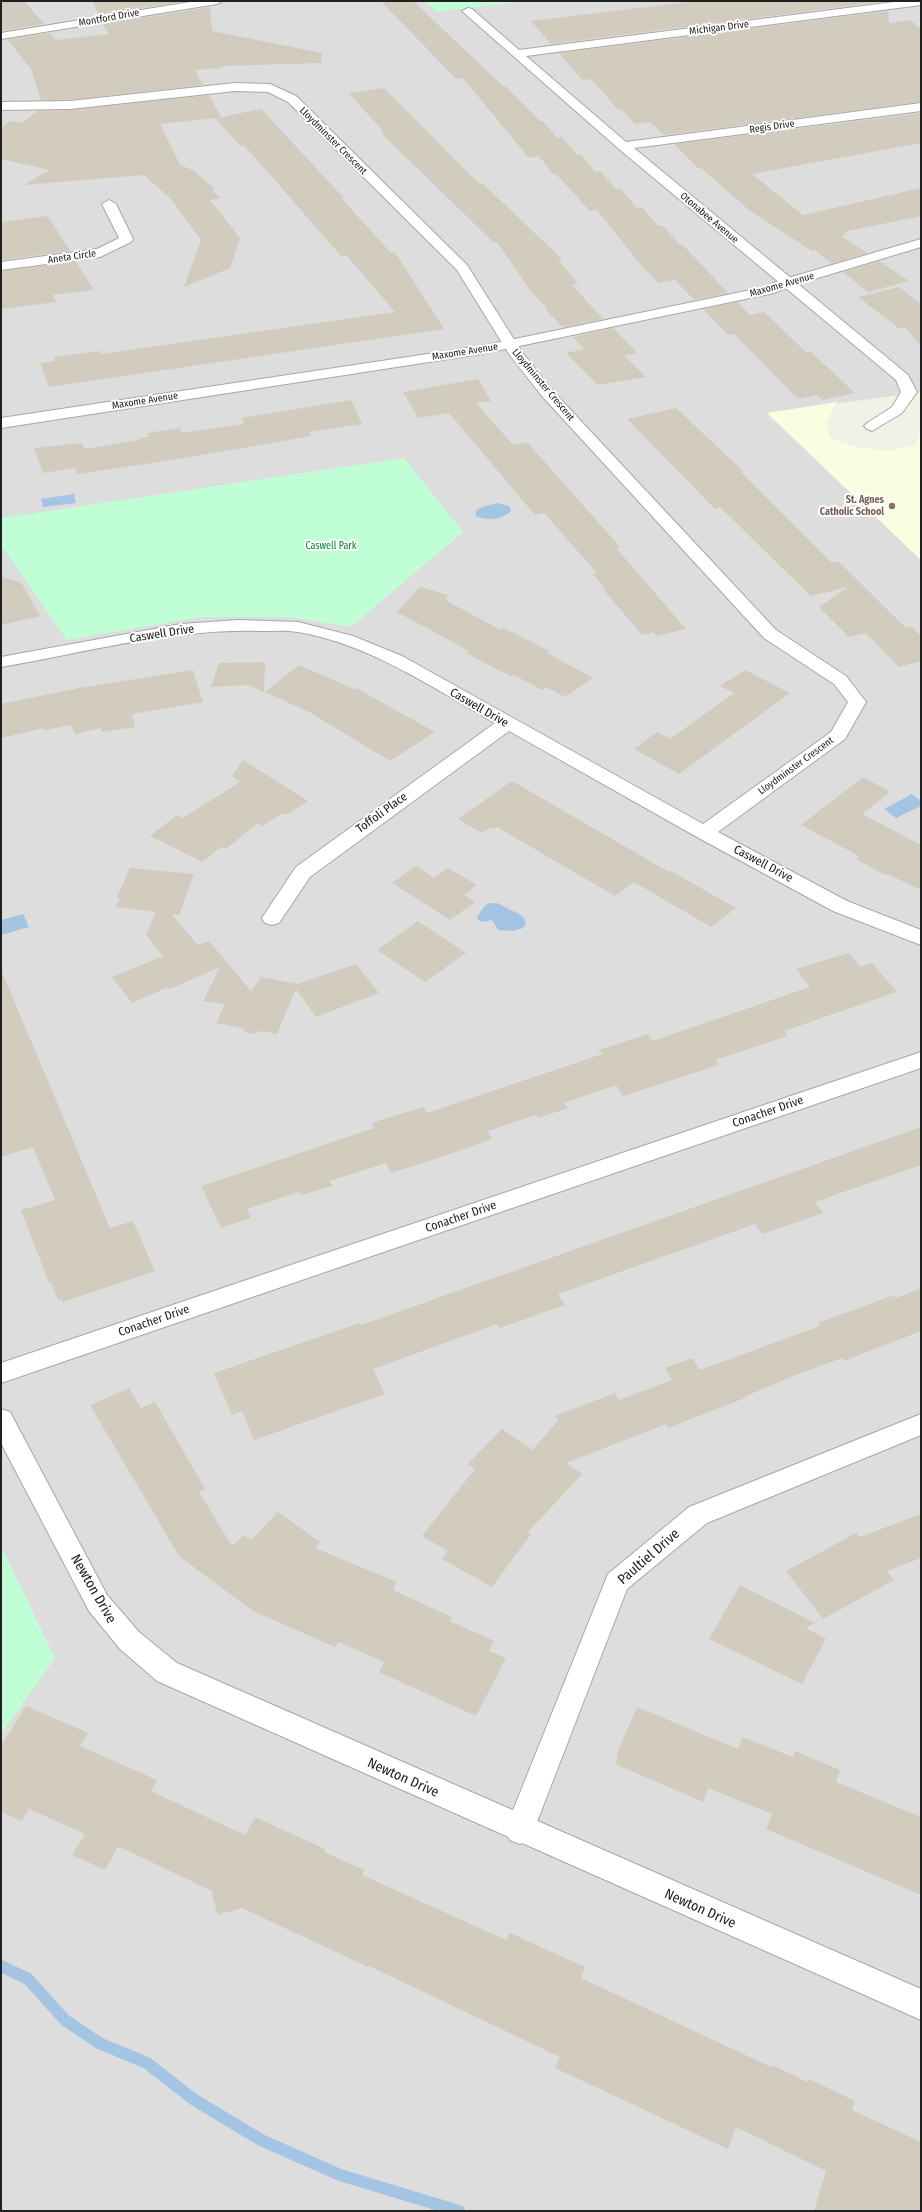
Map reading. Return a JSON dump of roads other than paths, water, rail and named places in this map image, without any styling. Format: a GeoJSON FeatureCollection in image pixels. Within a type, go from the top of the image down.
{"type":"FeatureCollection","features":[{"type":"Feature","properties":{"kind":"street","name":"Montford Drive"},"geometry":{"type":"LineString","coordinates":[[1,36],[175,4],[218,1]]}},
{"type":"Feature","properties":{"kind":"street","name":"Michigan Drive"},"geometry":{"type":"LineString","coordinates":[[516,54],[921,2]]}},
{"type":"Feature","properties":{"kind":"street","name":"Otonabee Avenue"},"geometry":{"type":"LineString","coordinates":[[468,11],[623,146],[786,283],[903,378],[909,392],[897,410],[872,426]]}},
{"type":"Feature","properties":{"kind":"street","name":"Lloydminster Crescent"},"geometry":{"type":"LineString","coordinates":[[1,106],[70,105],[235,87],[270,88],[292,99],[462,268],[510,345],[546,392],[770,634],[840,680],[857,702],[838,735],[704,833]]}},
{"type":"Feature","properties":{"kind":"street","name":"Regis Drive"},"geometry":{"type":"LineString","coordinates":[[623,146],[921,107]]}},
{"type":"Feature","properties":{"kind":"street","name":"Aneta Circle"},"geometry":{"type":"LineString","coordinates":[[1,266],[100,253],[126,239],[109,204]]}},
{"type":"Feature","properties":{"kind":"street","name":"Maxome Avenue"},"geometry":{"type":"LineString","coordinates":[[1,423],[510,345],[769,290],[786,283],[921,243]]}},
{"type":"Feature","properties":{"kind":"street","name":"Caswell Drive"},"geometry":{"type":"LineString","coordinates":[[1,662],[181,629],[238,625],[298,627],[347,640],[396,660],[506,724],[840,906],[921,938]]}},
{"type":"Feature","properties":{"kind":"street","name":"Toffoli Place"},"geometry":{"type":"LineString","coordinates":[[272,918],[303,872],[506,724]]}},
{"type":"Feature","properties":{"kind":"street","name":"Conacher Drive"},"geometry":{"type":"LineString","coordinates":[[1,1373],[921,1060]]}},
{"type":"Feature","properties":{"kind":"street","name":"Newton Drive"},"geometry":{"type":"LineString","coordinates":[[1,1419],[98,1603],[115,1628],[139,1651],[167,1672],[520,1830],[921,2006]]}},
{"type":"Feature","properties":{"kind":"street","name":"Paultiel Drive"},"geometry":{"type":"LineString","coordinates":[[520,1830],[617,1582],[698,1515],[921,1424]]}},
{"type":"Feature","properties":{"kind":"water"},"geometry":{"type":"Polygon","coordinates":[[[74,494],[76,503],[43,507],[41,499],[74,494]]]}},
{"type":"Feature","properties":{"kind":"water"},"geometry":{"type":"Polygon","coordinates":[[[497,503],[509,506],[511,511],[499,518],[494,519],[484,519],[476,516],[476,511],[479,508],[497,503]]]}},
{"type":"Feature","properties":{"kind":"water"},"geometry":{"type":"Polygon","coordinates":[[[912,794],[921,801],[921,806],[896,818],[884,809],[912,794]]]}},
{"type":"Feature","properties":{"kind":"water"},"geometry":{"type":"Polygon","coordinates":[[[497,903],[524,918],[526,923],[523,928],[513,931],[498,930],[492,920],[482,922],[478,920],[477,917],[484,906],[497,903]]]}},
{"type":"Feature","properties":{"kind":"water"},"geometry":{"type":"Polygon","coordinates":[[[23,914],[29,927],[1,935],[1,920],[23,914]]]}},
{"type":"Feature","properties":{"kind":"waterway"},"geometry":{"type":"LineString","coordinates":[[1,1966],[28,1979],[65,2020],[99,2043],[147,2063],[193,2099],[261,2140],[340,2175],[459,2211]]}},
{"type":"Feature","properties":{"kind":"place","name":"St. Agnes Catholic School"},"geometry":{"type":"Point","coordinates":[892,506]}},
{"type":"Feature","properties":{"kind":"park label","name":"Caswell Park"},"geometry":{"type":"Point","coordinates":[331,546]}}]}
